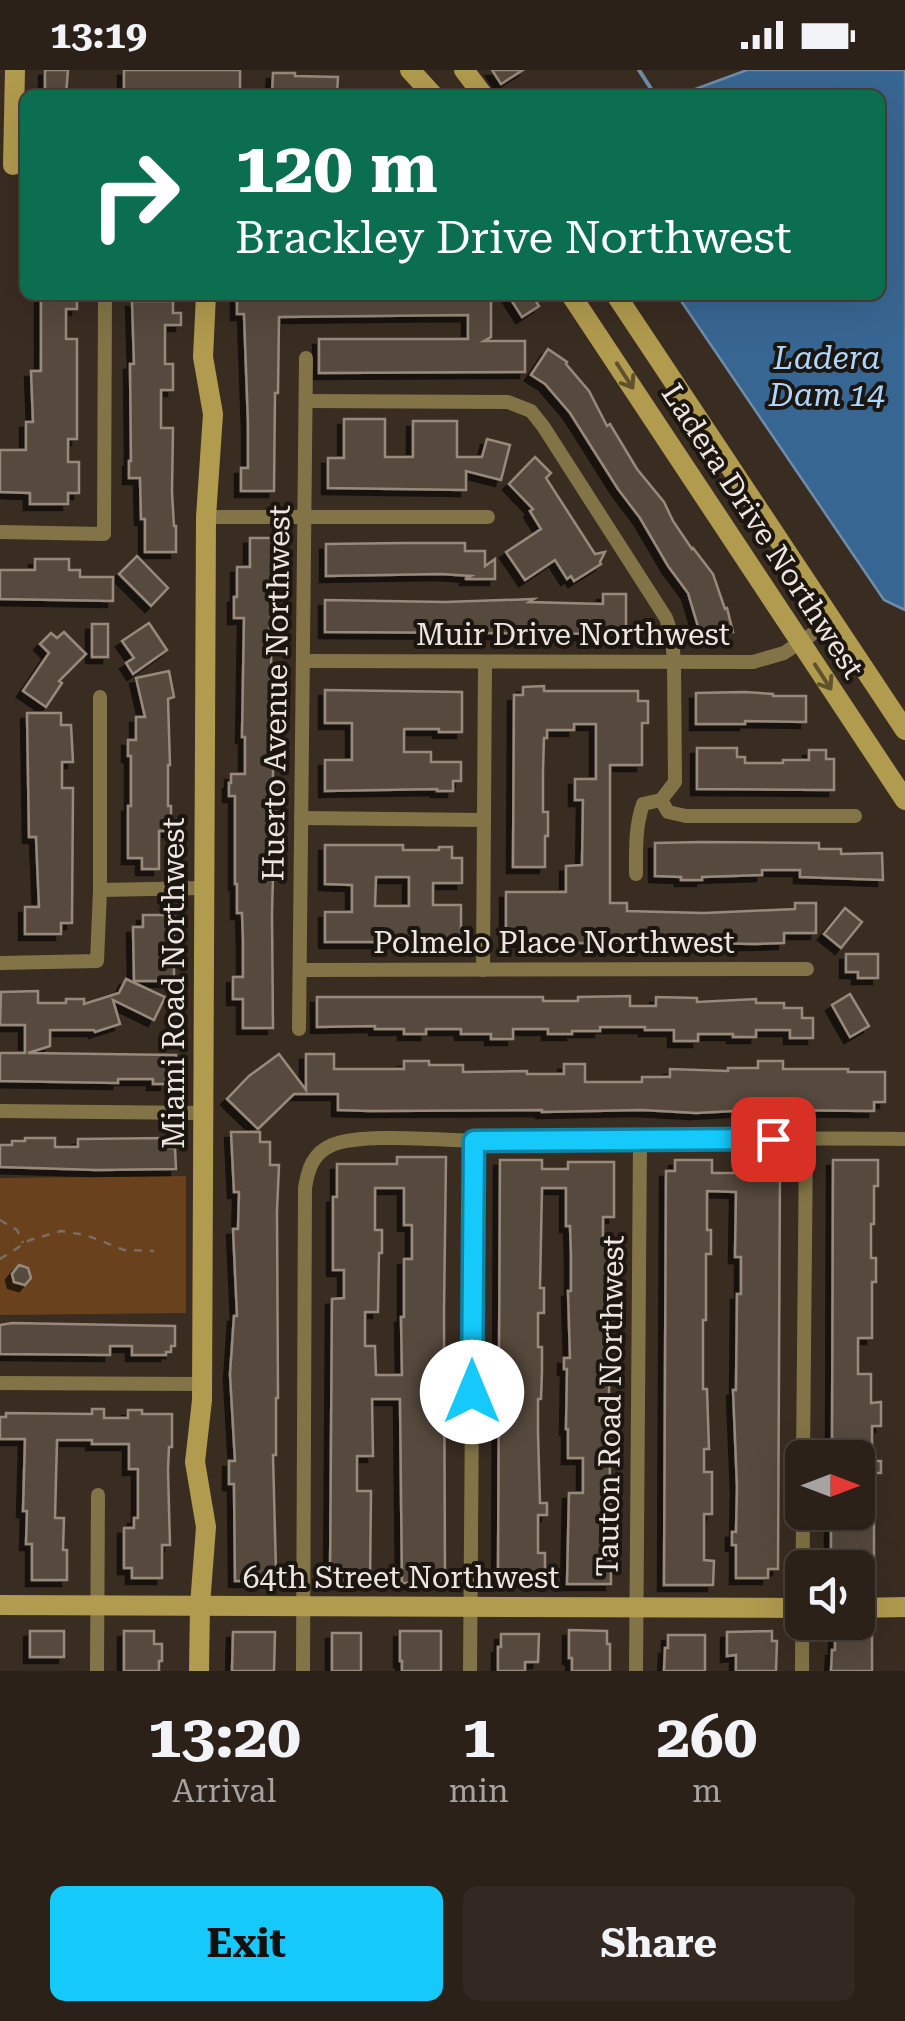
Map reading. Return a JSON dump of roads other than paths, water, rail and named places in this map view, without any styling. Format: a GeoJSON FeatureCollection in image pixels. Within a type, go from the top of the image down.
{"type":"FeatureCollection","features":[{"type":"Feature","properties":{"kind":"street"},"geometry":{"type":"LineString","coordinates":[[12,165],[15,70]]}},
{"type":"Feature","properties":{"kind":"street"},"geometry":{"type":"LineString","coordinates":[[410,70],[428,90]]}},
{"type":"Feature","properties":{"kind":"street"},"geometry":{"type":"LineString","coordinates":[[464,70],[479,90]]}},
{"type":"Feature","properties":{"kind":"street"},"geometry":{"type":"LineString","coordinates":[[0,532],[104,534],[105,300]]}},
{"type":"Feature","properties":{"kind":"street","name":"Miami Road Northwest"},"geometry":{"type":"LineString","coordinates":[[200,1671],[206,1527],[194,1462],[202,1384],[206,516],[213,414],[203,357],[206,300]]}},
{"type":"Feature","properties":{"kind":"street","name":"Ladera Drive Northwest"},"geometry":{"type":"LineString","coordinates":[[574,300],[905,800]]}},
{"type":"Feature","properties":{"kind":"street","name":"Ladera Drive Northwest"},"geometry":{"type":"LineString","coordinates":[[619,300],[905,730]]}},
{"type":"Feature","properties":{"kind":"street","name":"Huerto Avenue Northwest"},"geometry":{"type":"LineString","coordinates":[[299,1028],[306,358]]}},
{"type":"Feature","properties":{"kind":"street"},"geometry":{"type":"LineString","coordinates":[[306,400],[508,402],[531,411],[544,426],[656,601],[672,635],[675,782],[661,800],[643,804],[638,819],[636,874]]}},
{"type":"Feature","properties":{"kind":"street"},"geometry":{"type":"LineString","coordinates":[[206,516],[488,518]]}},
{"type":"Feature","properties":{"kind":"street","name":"Muir Drive Northwest"},"geometry":{"type":"LineString","coordinates":[[304,661],[753,662],[784,653],[832,621]]}},
{"type":"Feature","properties":{"kind":"street"},"geometry":{"type":"LineString","coordinates":[[483,970],[485,662]]}},
{"type":"Feature","properties":{"kind":"street"},"geometry":{"type":"LineString","coordinates":[[0,963],[97,961],[100,697]]}},
{"type":"Feature","properties":{"kind":"street"},"geometry":{"type":"LineString","coordinates":[[661,800],[668,812],[686,816],[854,816]]}},
{"type":"Feature","properties":{"kind":"street"},"geometry":{"type":"LineString","coordinates":[[301,818],[484,820]]}},
{"type":"Feature","properties":{"kind":"street"},"geometry":{"type":"LineString","coordinates":[[100,890],[204,888]]}},
{"type":"Feature","properties":{"kind":"street","name":"Polmelo Place Northwest"},"geometry":{"type":"LineString","coordinates":[[300,970],[807,969]]}},
{"type":"Feature","properties":{"kind":"street"},"geometry":{"type":"LineString","coordinates":[[0,1111],[203,1112]]}},
{"type":"Feature","properties":{"kind":"street"},"geometry":{"type":"LineString","coordinates":[[803,1440],[806,1138]]}},
{"type":"Feature","properties":{"kind":"street"},"geometry":{"type":"LineString","coordinates":[[303,1671],[306,1188],[310,1164],[320,1151],[334,1144],[365,1139],[905,1140]]}},
{"type":"Feature","properties":{"kind":"street"},"geometry":{"type":"LineString","coordinates":[[470,1671],[474,1141]]}},
{"type":"Feature","properties":{"kind":"street","name":"Tauton Road Northwest"},"geometry":{"type":"LineString","coordinates":[[636,1671],[640,1141]]}},
{"type":"Feature","properties":{"kind":"street"},"geometry":{"type":"LineString","coordinates":[[0,1382],[202,1384]]}},
{"type":"Feature","properties":{"kind":"street"},"geometry":{"type":"LineString","coordinates":[[97,1671],[98,1495]]}},
{"type":"Feature","properties":{"kind":"street","name":"64th Street Northwest"},"geometry":{"type":"LineString","coordinates":[[0,1605],[785,1608]]}},
{"type":"Feature","properties":{"kind":"street"},"geometry":{"type":"LineString","coordinates":[[875,1608],[905,1608]]}},
{"type":"Feature","properties":{"kind":"street"},"geometry":{"type":"LineString","coordinates":[[802,1640],[802,1671]]}},
{"type":"Feature","properties":{"kind":"water","name":"Ladera Dam 14"},"geometry":{"type":"Polygon","coordinates":[[[747,70],[905,70],[905,610],[884,600],[680,300],[885,300],[885,90],[693,90],[747,70]]]}},
{"type":"Feature","properties":{"kind":"waterway"},"geometry":{"type":"LineString","coordinates":[[639,70],[652,90]]}}]}
